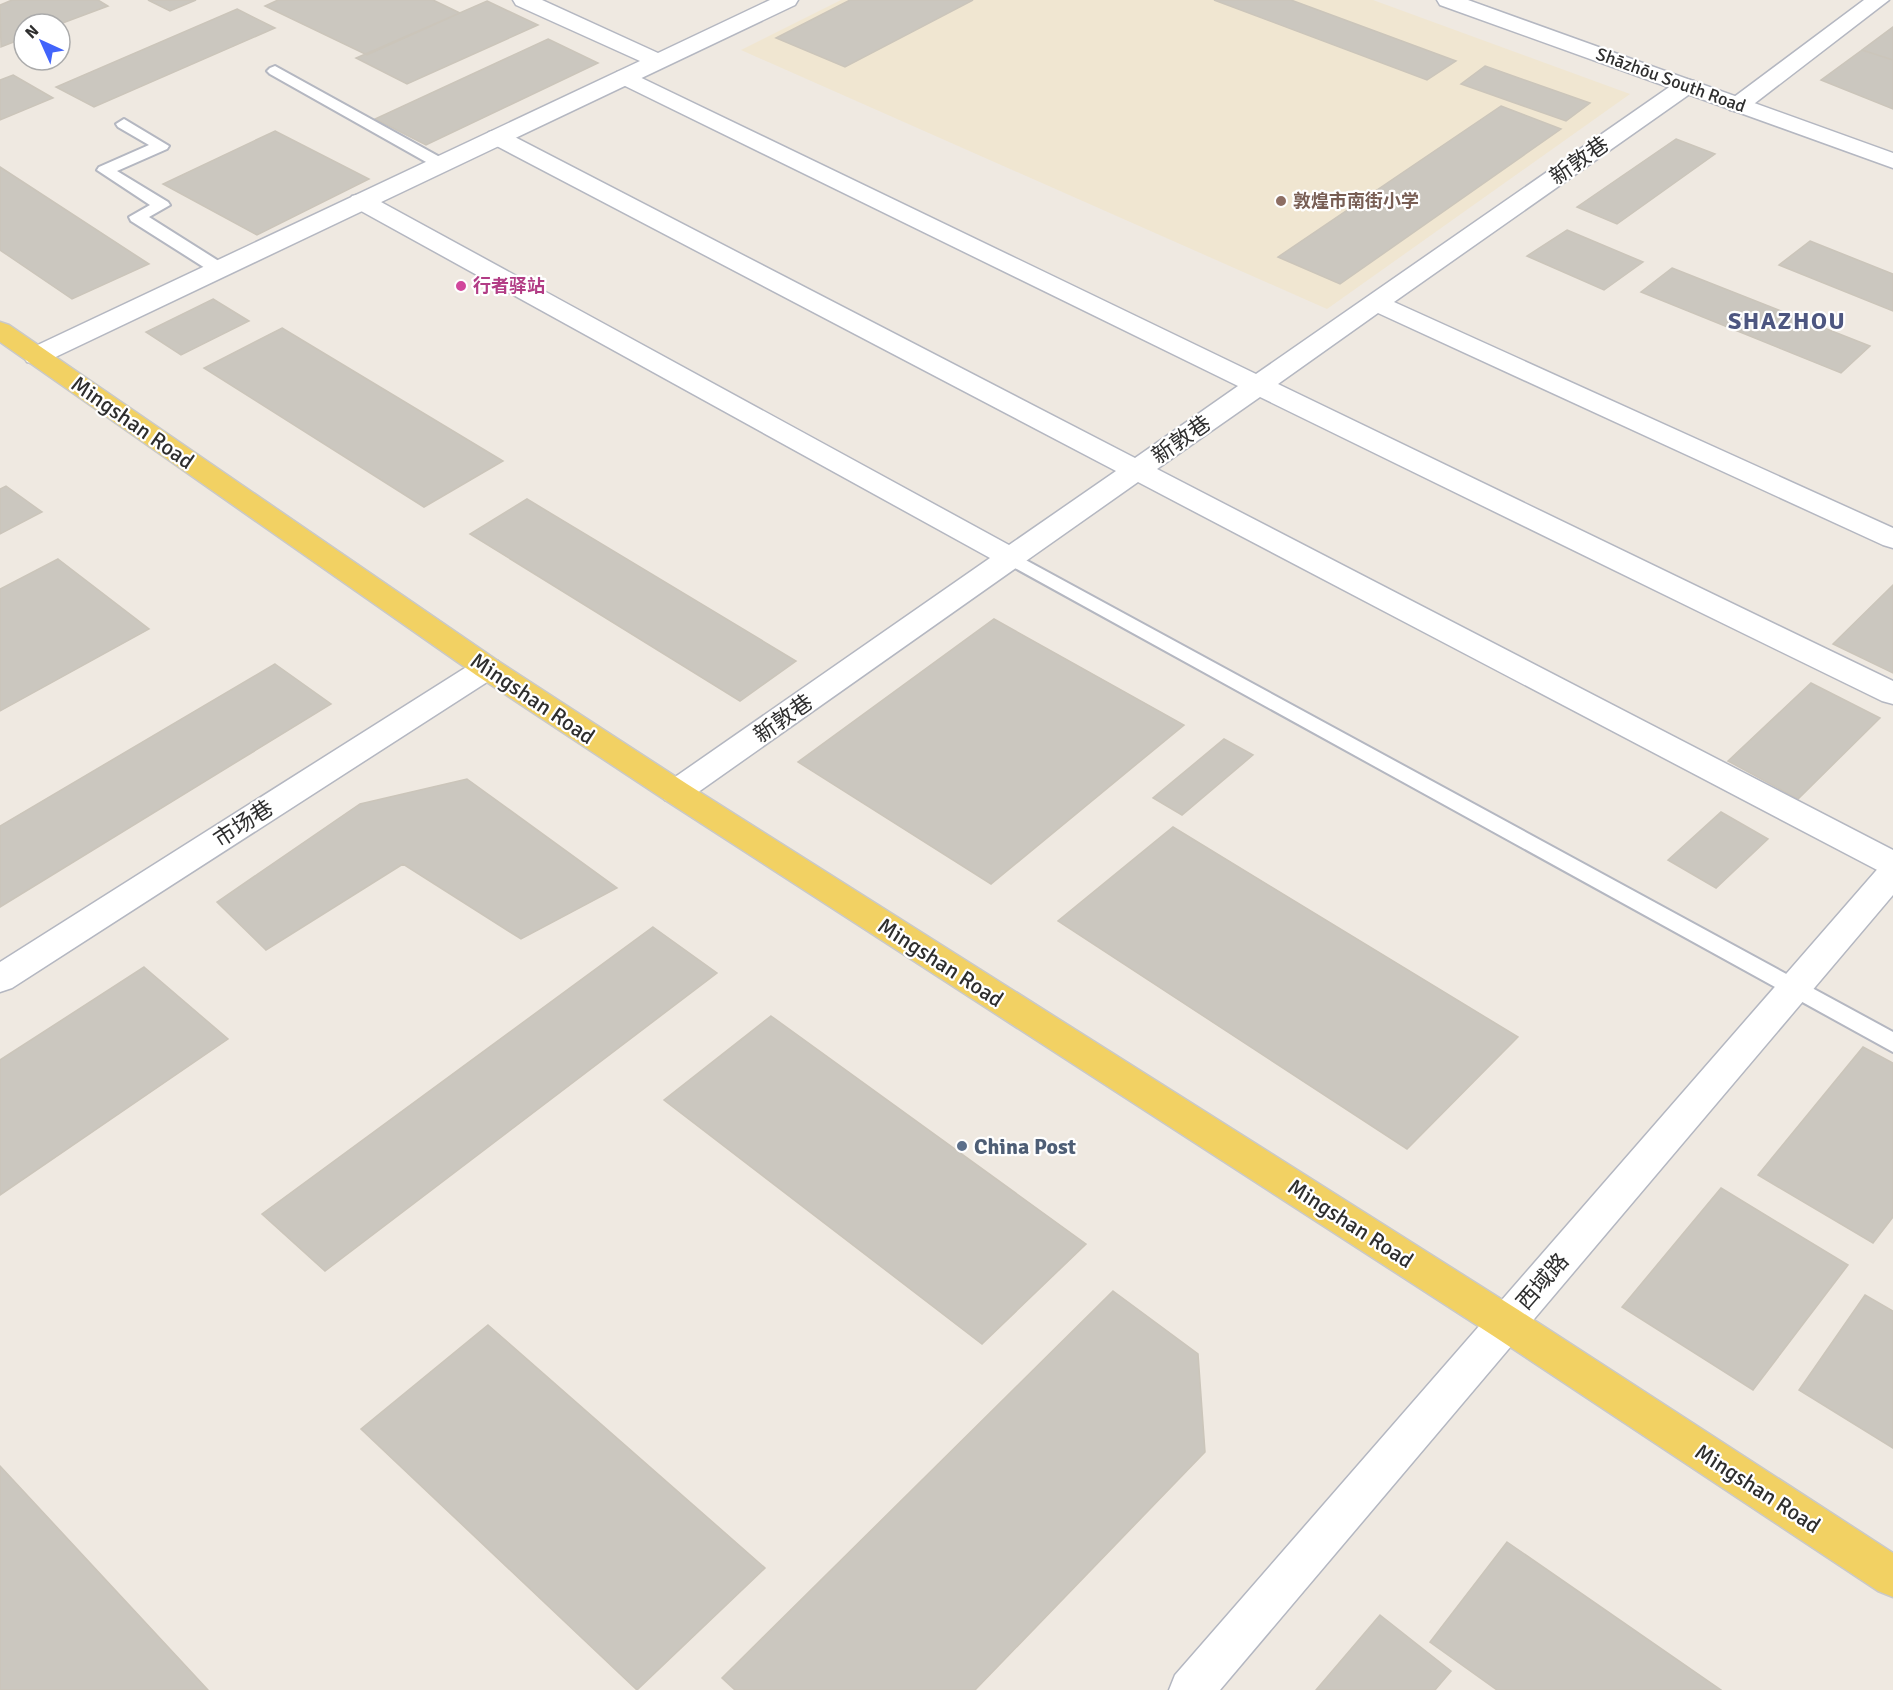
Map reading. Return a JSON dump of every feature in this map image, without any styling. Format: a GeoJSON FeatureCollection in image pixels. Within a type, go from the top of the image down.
{"type":"FeatureCollection","features":[{"type":"Feature","properties":{"kind":"main road","name":"Mingshan Road"},"geometry":{"type":"LineString","coordinates":[[0,330],[487,668],[676,792],[1506,1323],[1893,1577]]}},
{"type":"Feature","properties":{"kind":"street"},"geometry":{"type":"LineString","coordinates":[[524,0],[658,61]]}},
{"type":"Feature","properties":{"kind":"street"},"geometry":{"type":"LineString","coordinates":[[36,356],[787,0]]}},
{"type":"Feature","properties":{"kind":"street","name":"Shāzhōu South Road"},"geometry":{"type":"LineString","coordinates":[[1449,0],[1893,161]]}},
{"type":"Feature","properties":{"kind":"street"},"geometry":{"type":"LineString","coordinates":[[1738,105],[1878,0]]}},
{"type":"Feature","properties":{"kind":"street"},"geometry":{"type":"LineString","coordinates":[[625,77],[1893,694]]}},
{"type":"Feature","properties":{"kind":"street","name":"新敦巷"},"geometry":{"type":"LineString","coordinates":[[676,792],[1686,86]]}},
{"type":"Feature","properties":{"kind":"street"},"geometry":{"type":"LineString","coordinates":[[497,137],[1893,864]]}},
{"type":"Feature","properties":{"kind":"street"},"geometry":{"type":"LineString","coordinates":[[362,201],[1011,558]]}},
{"type":"Feature","properties":{"kind":"street"},"geometry":{"type":"LineString","coordinates":[[1376,303],[1893,539]]}},
{"type":"Feature","properties":{"kind":"street","name":"市场巷"},"geometry":{"type":"LineString","coordinates":[[0,979],[487,668]]}},
{"type":"Feature","properties":{"kind":"street","name":"西域路"},"geometry":{"type":"LineString","coordinates":[[1191,1690],[1893,873]]}},
{"type":"Feature","properties":{"kind":"lane"},"geometry":{"type":"LineString","coordinates":[[275,71],[441,164]]}},
{"type":"Feature","properties":{"kind":"lane"},"geometry":{"type":"LineString","coordinates":[[124,124],[161,146],[105,170],[162,205],[137,217],[219,269]]}},
{"type":"Feature","properties":{"kind":"lane"},"geometry":{"type":"LineString","coordinates":[[1011,558],[1893,1043]]}},
{"type":"Feature","properties":{"kind":"shaded area","name":"敦煌市南街小学"},"geometry":{"type":"Polygon","coordinates":[[[841,0],[1373,0],[1630,94],[1327,309],[741,50],[841,0]]]}},
{"type":"Feature","properties":{"kind":"building"},"geometry":{"type":"Polygon","coordinates":[[[12,0],[98,0],[108,6],[72,20],[72,12],[12,12],[12,43],[1,47],[0,5],[12,0]]]}},
{"type":"Feature","properties":{"kind":"building"},"geometry":{"type":"Polygon","coordinates":[[[148,0],[196,0],[170,11],[148,0]]]}},
{"type":"Feature","properties":{"kind":"building"},"geometry":{"type":"Polygon","coordinates":[[[278,0],[433,0],[460,13],[367,55],[265,6],[278,0]]]}},
{"type":"Feature","properties":{"kind":"building"},"geometry":{"type":"Polygon","coordinates":[[[850,0],[973,0],[845,67],[776,38],[850,0]]]}},
{"type":"Feature","properties":{"kind":"building"},"geometry":{"type":"Polygon","coordinates":[[[1214,0],[1291,0],[1456,61],[1427,80],[1214,0]]]}},
{"type":"Feature","properties":{"kind":"building"},"geometry":{"type":"Polygon","coordinates":[[[487,1],[538,25],[407,84],[356,58],[487,1]]]}},
{"type":"Feature","properties":{"kind":"building"},"geometry":{"type":"Polygon","coordinates":[[[237,9],[275,28],[94,107],[56,87],[237,9]]]}},
{"type":"Feature","properties":{"kind":"building"},"geometry":{"type":"Polygon","coordinates":[[[1893,27],[1893,60],[1862,50],[1893,27]]]}},
{"type":"Feature","properties":{"kind":"building"},"geometry":{"type":"Polygon","coordinates":[[[548,39],[598,63],[426,145],[375,119],[548,39]]]}},
{"type":"Feature","properties":{"kind":"building"},"geometry":{"type":"Polygon","coordinates":[[[1862,50],[1893,60],[1893,109],[1821,80],[1862,50]]]}},
{"type":"Feature","properties":{"kind":"building"},"geometry":{"type":"Polygon","coordinates":[[[1485,66],[1590,103],[1566,121],[1461,84],[1485,66]]]}},
{"type":"Feature","properties":{"kind":"building"},"geometry":{"type":"Polygon","coordinates":[[[13,75],[53,98],[0,120],[0,80],[13,75]]]}},
{"type":"Feature","properties":{"kind":"building"},"geometry":{"type":"Polygon","coordinates":[[[1501,106],[1561,129],[1340,284],[1278,257],[1501,106]]]}},
{"type":"Feature","properties":{"kind":"building"},"geometry":{"type":"Polygon","coordinates":[[[275,131],[369,179],[257,235],[163,184],[275,131]]]}},
{"type":"Feature","properties":{"kind":"building"},"geometry":{"type":"Polygon","coordinates":[[[1676,139],[1715,154],[1617,224],[1577,207],[1676,139]]]}},
{"type":"Feature","properties":{"kind":"building"},"geometry":{"type":"Polygon","coordinates":[[[0,167],[149,264],[72,299],[0,250],[0,167]]]}},
{"type":"Feature","properties":{"kind":"building"},"geometry":{"type":"Polygon","coordinates":[[[1567,230],[1643,262],[1604,290],[1527,256],[1567,230]]]}},
{"type":"Feature","properties":{"kind":"building"},"geometry":{"type":"Polygon","coordinates":[[[1810,241],[1893,274],[1893,311],[1779,265],[1810,241]]]}},
{"type":"Feature","properties":{"kind":"building"},"geometry":{"type":"Polygon","coordinates":[[[1672,268],[1870,346],[1841,373],[1641,292],[1672,268]]]}},
{"type":"Feature","properties":{"kind":"building"},"geometry":{"type":"Polygon","coordinates":[[[213,299],[249,321],[181,355],[146,332],[213,299]]]}},
{"type":"Feature","properties":{"kind":"building"},"geometry":{"type":"Polygon","coordinates":[[[282,328],[503,461],[424,507],[204,368],[282,328]]]}},
{"type":"Feature","properties":{"kind":"building"},"geometry":{"type":"Polygon","coordinates":[[[6,486],[42,512],[0,534],[0,489],[6,486]]]}},
{"type":"Feature","properties":{"kind":"building"},"geometry":{"type":"Polygon","coordinates":[[[527,499],[796,661],[740,701],[470,534],[527,499]]]}},
{"type":"Feature","properties":{"kind":"building"},"geometry":{"type":"Polygon","coordinates":[[[58,559],[149,629],[0,711],[0,589],[58,559]]]}},
{"type":"Feature","properties":{"kind":"building"},"geometry":{"type":"Polygon","coordinates":[[[1893,585],[1893,673],[1833,644],[1893,585]]]}},
{"type":"Feature","properties":{"kind":"building"},"geometry":{"type":"Polygon","coordinates":[[[994,619],[1184,725],[991,884],[798,762],[994,619]]]}},
{"type":"Feature","properties":{"kind":"building"},"geometry":{"type":"Polygon","coordinates":[[[275,664],[331,704],[0,907],[0,826],[275,664]]]}},
{"type":"Feature","properties":{"kind":"building"},"geometry":{"type":"Polygon","coordinates":[[[1811,683],[1880,718],[1798,799],[1728,761],[1811,683]]]}},
{"type":"Feature","properties":{"kind":"building"},"geometry":{"type":"Polygon","coordinates":[[[1224,739],[1253,755],[1182,815],[1153,798],[1224,739]]]}},
{"type":"Feature","properties":{"kind":"building"},"geometry":{"type":"Polygon","coordinates":[[[467,779],[617,888],[521,939],[403,864],[266,950],[217,902],[360,804],[467,779]]]}},
{"type":"Feature","properties":{"kind":"building"},"geometry":{"type":"Polygon","coordinates":[[[1721,812],[1768,839],[1716,888],[1668,860],[1721,812]]]}},
{"type":"Feature","properties":{"kind":"building"},"geometry":{"type":"Polygon","coordinates":[[[1173,827],[1518,1037],[1407,1149],[1058,921],[1173,827]]]}},
{"type":"Feature","properties":{"kind":"building"},"geometry":{"type":"Polygon","coordinates":[[[653,927],[717,973],[325,1271],[262,1214],[653,927]]]}},
{"type":"Feature","properties":{"kind":"building"},"geometry":{"type":"Polygon","coordinates":[[[144,967],[228,1039],[0,1195],[0,1060],[144,967]]]}},
{"type":"Feature","properties":{"kind":"building"},"geometry":{"type":"Polygon","coordinates":[[[771,1016],[1086,1244],[982,1344],[664,1100],[771,1016]]]}},
{"type":"Feature","properties":{"kind":"building"},"geometry":{"type":"Polygon","coordinates":[[[1863,1047],[1893,1063],[1893,1217],[1873,1243],[1758,1175],[1863,1047]]]}},
{"type":"Feature","properties":{"kind":"building"},"geometry":{"type":"Polygon","coordinates":[[[1721,1188],[1848,1265],[1753,1390],[1622,1307],[1721,1188]]]}},
{"type":"Feature","properties":{"kind":"building"},"geometry":{"type":"Polygon","coordinates":[[[1113,1291],[1198,1354],[1205,1452],[975,1690],[735,1690],[722,1678],[1113,1291]]]}},
{"type":"Feature","properties":{"kind":"building"},"geometry":{"type":"Polygon","coordinates":[[[1865,1295],[1893,1311],[1893,1448],[1799,1390],[1865,1295]]]}},
{"type":"Feature","properties":{"kind":"building"},"geometry":{"type":"Polygon","coordinates":[[[488,1325],[765,1568],[637,1690],[361,1429],[488,1325]]]}},
{"type":"Feature","properties":{"kind":"building"},"geometry":{"type":"Polygon","coordinates":[[[0,1466],[208,1690],[0,1690],[0,1466]]]}},
{"type":"Feature","properties":{"kind":"building"},"geometry":{"type":"Polygon","coordinates":[[[1507,1542],[1721,1690],[1497,1690],[1430,1642],[1507,1542]]]}},
{"type":"Feature","properties":{"kind":"building"},"geometry":{"type":"Polygon","coordinates":[[[1380,1615],[1451,1671],[1435,1690],[1316,1690],[1380,1615]]]}},
{"type":"Feature","properties":{"kind":"place","name":"敦煌市南街小学"},"geometry":{"type":"Point","coordinates":[1281,201]}},
{"type":"Feature","properties":{"kind":"place","name":"行者驿站"},"geometry":{"type":"Point","coordinates":[461,286]}},
{"type":"Feature","properties":{"kind":"place","name":"China Post"},"geometry":{"type":"Point","coordinates":[962,1146]}},
{"type":"Feature","properties":{"kind":"district","name":"SHAZHOU"},"geometry":{"type":"Point","coordinates":[1787,321]}}]}
